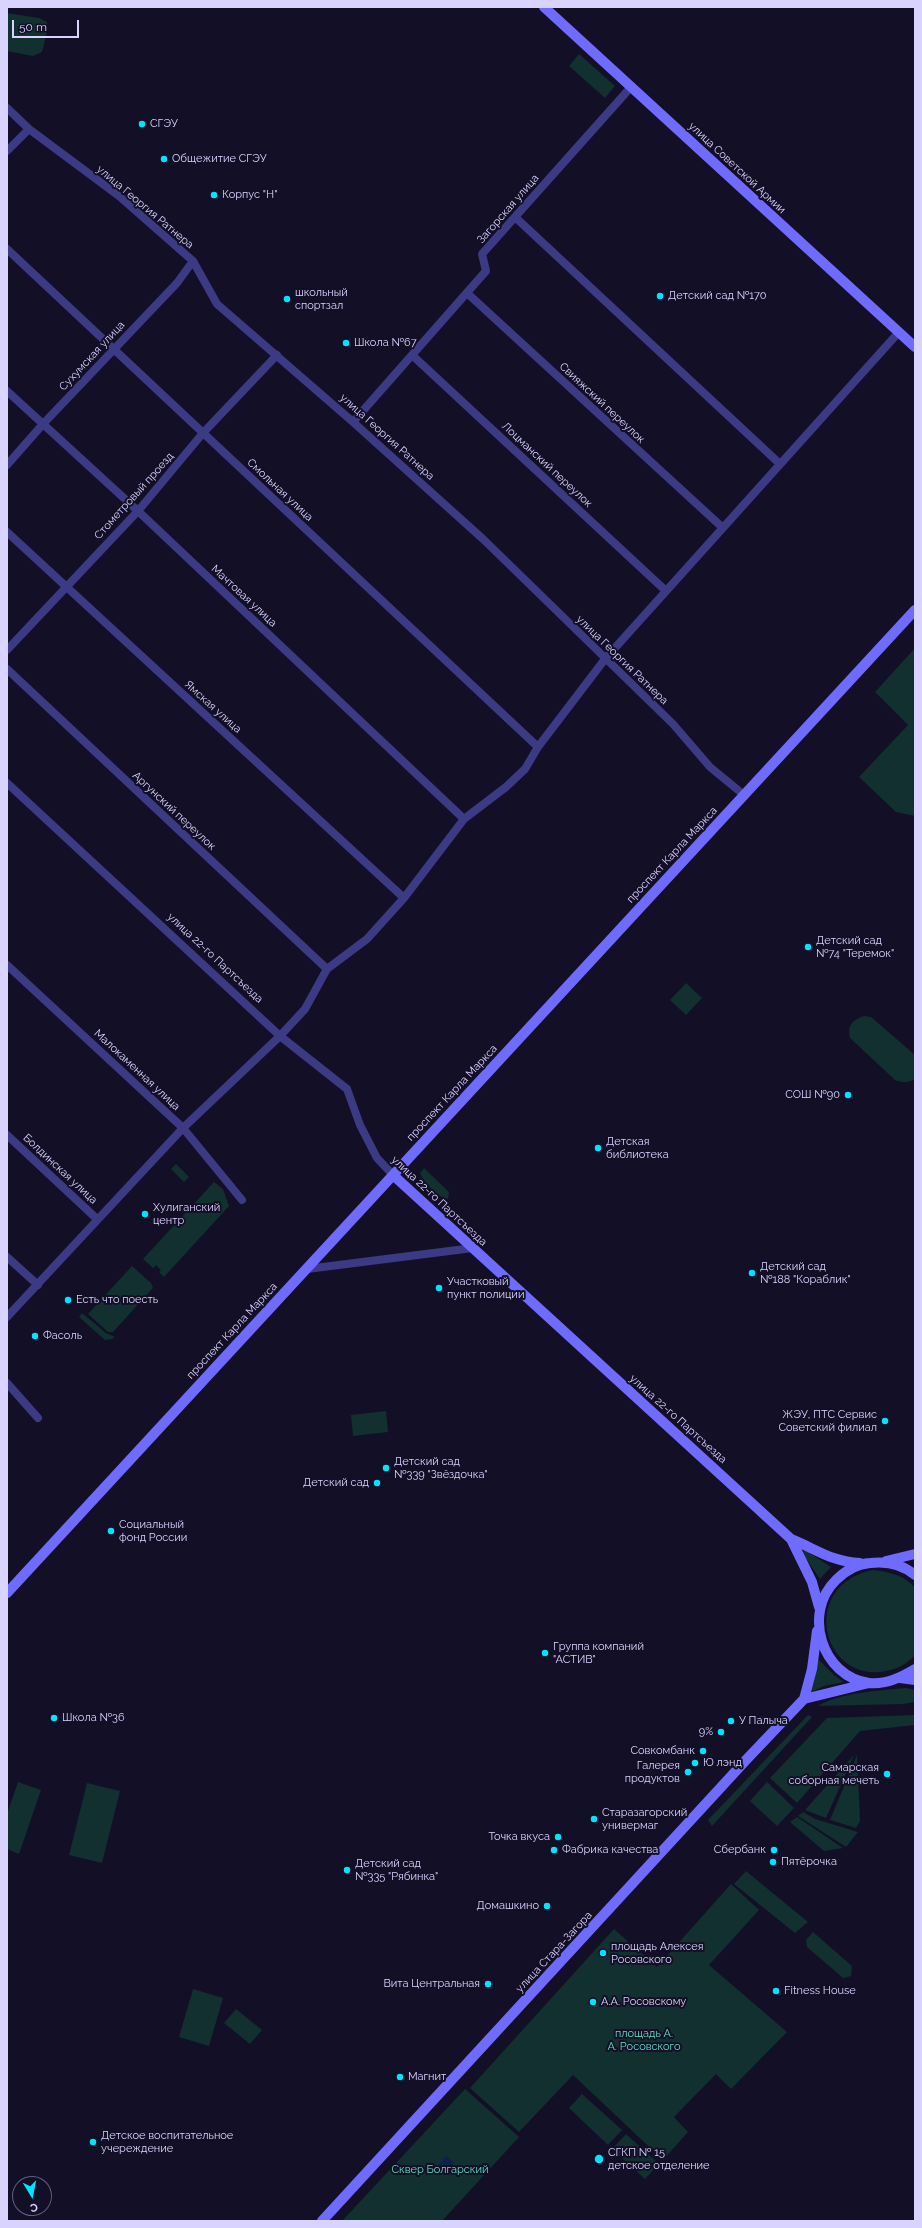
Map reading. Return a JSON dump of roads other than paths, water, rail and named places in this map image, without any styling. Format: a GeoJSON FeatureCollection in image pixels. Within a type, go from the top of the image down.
{"type":"FeatureCollection","features":[{"type":"Feature","properties":{"kind":"street","name":"улица Советской Армии"},"geometry":{"type":"LineString","coordinates":[[544,7],[915,347]]}},
{"type":"Feature","properties":{"kind":"street","name":"Загорская улица"},"geometry":{"type":"LineString","coordinates":[[353,422],[486,271],[482,254],[631,87]]}},
{"type":"Feature","properties":{"kind":"street","name":"улица Георгия Ратнера"},"geometry":{"type":"LineString","coordinates":[[7,108],[29,129],[119,196],[193,262],[217,304],[353,422],[483,539],[673,724],[710,766],[744,795]]}},
{"type":"Feature","properties":{"kind":"street"},"geometry":{"type":"LineString","coordinates":[[7,152],[29,129]]}},
{"type":"Feature","properties":{"kind":"street"},"geometry":{"type":"LineString","coordinates":[[515,217],[780,464]]}},
{"type":"Feature","properties":{"kind":"street","name":"Смольная улица"},"geometry":{"type":"LineString","coordinates":[[7,249],[538,747]]}},
{"type":"Feature","properties":{"kind":"street","name":"Сухумская улица"},"geometry":{"type":"LineString","coordinates":[[7,465],[43,424],[177,283],[193,262]]}},
{"type":"Feature","properties":{"kind":"street","name":"Свияжский переулок"},"geometry":{"type":"LineString","coordinates":[[467,293],[722,528]]}},
{"type":"Feature","properties":{"kind":"street"},"geometry":{"type":"LineString","coordinates":[[7,1317],[183,1128],[280,1036],[305,1009],[327,969],[367,939],[404,898],[464,819],[506,787],[525,769],[538,747],[605,659],[899,332]]}},
{"type":"Feature","properties":{"kind":"street","name":"Стометровый проезд"},"geometry":{"type":"LineString","coordinates":[[7,650],[138,511],[204,433],[277,355]]}},
{"type":"Feature","properties":{"kind":"street","name":"Лоцманский переулок"},"geometry":{"type":"LineString","coordinates":[[412,355],[666,591]]}},
{"type":"Feature","properties":{"kind":"street","name":"Мачтовая улица"},"geometry":{"type":"LineString","coordinates":[[7,391],[138,511],[464,819]]}},
{"type":"Feature","properties":{"kind":"street","name":"Ямская улица"},"geometry":{"type":"LineString","coordinates":[[7,532],[404,898]]}},
{"type":"Feature","properties":{"kind":"street","name":"проспект Карла Маркса"},"geometry":{"type":"LineString","coordinates":[[7,1593],[915,610]]}},
{"type":"Feature","properties":{"kind":"street","name":"Аргунский переулок"},"geometry":{"type":"LineString","coordinates":[[7,669],[327,969]]}},
{"type":"Feature","properties":{"kind":"street","name":"улица 22-го Партсъезда"},"geometry":{"type":"LineString","coordinates":[[7,783],[280,1036],[347,1089],[360,1125],[377,1158],[393,1175],[790,1539],[832,1559],[860,1564]]}},
{"type":"Feature","properties":{"kind":"street","name":"Малокаменная улица"},"geometry":{"type":"LineString","coordinates":[[7,965],[183,1128],[242,1200]]}},
{"type":"Feature","properties":{"kind":"street","name":"Болдинская улица"},"geometry":{"type":"LineString","coordinates":[[7,1135],[97,1219]]}},
{"type":"Feature","properties":{"kind":"street"},"geometry":{"type":"LineString","coordinates":[[306,1269],[473,1248]]}},
{"type":"Feature","properties":{"kind":"street"},"geometry":{"type":"LineString","coordinates":[[7,1257],[38,1285]]}},
{"type":"Feature","properties":{"kind":"street"},"geometry":{"type":"LineString","coordinates":[[7,1383],[38,1418]]}},
{"type":"Feature","properties":{"kind":"street","name":"улица 22-го Партсъезда"},"geometry":{"type":"LineString","coordinates":[[790,1539],[812,1582],[819,1607]]}},
{"type":"Feature","properties":{"kind":"street"},"geometry":{"type":"LineString","coordinates":[[869,1683],[850,1676],[836,1665],[824,1647],[818,1627],[819,1607],[828,1588],[844,1572],[860,1564],[885,1561],[915,1554]]}},
{"type":"Feature","properties":{"kind":"street"},"geometry":{"type":"LineString","coordinates":[[885,1561],[907,1568],[915,1575]]}},
{"type":"Feature","properties":{"kind":"street","name":"улица Стара-Загора"},"geometry":{"type":"LineString","coordinates":[[322,2221],[746,1760],[804,1699],[812,1669],[818,1627]]}},
{"type":"Feature","properties":{"kind":"street"},"geometry":{"type":"LineString","coordinates":[[900,1678],[915,1669]]}},
{"type":"Feature","properties":{"kind":"street"},"geometry":{"type":"LineString","coordinates":[[804,1699],[869,1683],[900,1678],[915,1680]]}},
{"type":"Feature","properties":{"kind":"water"},"geometry":{"type":"Polygon","coordinates":[[[446,2156],[453,2162],[453,2167],[449,2171],[445,2171],[438,2165],[446,2156]]]}},
{"type":"Feature","properties":{"kind":"place","name":"СГЭУ"},"geometry":{"type":"Point","coordinates":[142,124]}},
{"type":"Feature","properties":{"kind":"place","name":"Общежитие СГЭУ"},"geometry":{"type":"Point","coordinates":[164,159]}},
{"type":"Feature","properties":{"kind":"place","name":"Корпус \"Н\""},"geometry":{"type":"Point","coordinates":[214,195]}},
{"type":"Feature","properties":{"kind":"place","name":"Детский сад №170"},"geometry":{"type":"Point","coordinates":[660,296]}},
{"type":"Feature","properties":{"kind":"place","name":"школьный спортзал"},"geometry":{"type":"Point","coordinates":[287,299]}},
{"type":"Feature","properties":{"kind":"place","name":"Школа №67"},"geometry":{"type":"Point","coordinates":[346,343]}},
{"type":"Feature","properties":{"kind":"place","name":"Детский сад №74 \"Теремок\""},"geometry":{"type":"Point","coordinates":[808,947]}},
{"type":"Feature","properties":{"kind":"place","name":"СОШ №90"},"geometry":{"type":"Point","coordinates":[848,1095]}},
{"type":"Feature","properties":{"kind":"place","name":"Детская библиотека"},"geometry":{"type":"Point","coordinates":[598,1148]}},
{"type":"Feature","properties":{"kind":"place","name":"Хулиганский центр"},"geometry":{"type":"Point","coordinates":[145,1214]}},
{"type":"Feature","properties":{"kind":"place","name":"Детский сад №188 \"Кораблик\""},"geometry":{"type":"Point","coordinates":[752,1273]}},
{"type":"Feature","properties":{"kind":"place","name":"Участковый пункт полиции"},"geometry":{"type":"Point","coordinates":[439,1288]}},
{"type":"Feature","properties":{"kind":"place","name":"Есть что поесть"},"geometry":{"type":"Point","coordinates":[68,1300]}},
{"type":"Feature","properties":{"kind":"place","name":"Фасоль"},"geometry":{"type":"Point","coordinates":[35,1336]}},
{"type":"Feature","properties":{"kind":"place","name":"ЖЭУ, ПТС Сервис Советский филиал"},"geometry":{"type":"Point","coordinates":[885,1421]}},
{"type":"Feature","properties":{"kind":"place","name":"Детский сад №339 \"Звёздочка\""},"geometry":{"type":"Point","coordinates":[386,1468]}},
{"type":"Feature","properties":{"kind":"place","name":"Детский сад"},"geometry":{"type":"Point","coordinates":[377,1483]}},
{"type":"Feature","properties":{"kind":"place","name":"Социальный фонд России"},"geometry":{"type":"Point","coordinates":[111,1531]}},
{"type":"Feature","properties":{"kind":"place","name":"Группа компаний \"АСТИВ\""},"geometry":{"type":"Point","coordinates":[545,1653]}},
{"type":"Feature","properties":{"kind":"place","name":"Школа №36"},"geometry":{"type":"Point","coordinates":[54,1718]}},
{"type":"Feature","properties":{"kind":"place","name":"У Палыча"},"geometry":{"type":"Point","coordinates":[731,1721]}},
{"type":"Feature","properties":{"kind":"place","name":"9%"},"geometry":{"type":"Point","coordinates":[721,1732]}},
{"type":"Feature","properties":{"kind":"place","name":"Совкомбанк"},"geometry":{"type":"Point","coordinates":[703,1751]}},
{"type":"Feature","properties":{"kind":"place","name":"Ю лэнд"},"geometry":{"type":"Point","coordinates":[695,1763]}},
{"type":"Feature","properties":{"kind":"place","name":"Галерея продуктов"},"geometry":{"type":"Point","coordinates":[688,1772]}},
{"type":"Feature","properties":{"kind":"place","name":"Самарская соборная мечеть"},"geometry":{"type":"Point","coordinates":[887,1774]}},
{"type":"Feature","properties":{"kind":"place","name":"Старазагорский универмаг"},"geometry":{"type":"Point","coordinates":[594,1819]}},
{"type":"Feature","properties":{"kind":"place","name":"Точка вкуса"},"geometry":{"type":"Point","coordinates":[558,1837]}},
{"type":"Feature","properties":{"kind":"place","name":"Фабрика качества"},"geometry":{"type":"Point","coordinates":[554,1850]}},
{"type":"Feature","properties":{"kind":"place","name":"Сбербанк"},"geometry":{"type":"Point","coordinates":[774,1850]}},
{"type":"Feature","properties":{"kind":"place","name":"Пятёрочка"},"geometry":{"type":"Point","coordinates":[773,1862]}},
{"type":"Feature","properties":{"kind":"place","name":"Детский сад №335 \"Рябинка\""},"geometry":{"type":"Point","coordinates":[347,1870]}},
{"type":"Feature","properties":{"kind":"place","name":"Домашкино"},"geometry":{"type":"Point","coordinates":[547,1906]}},
{"type":"Feature","properties":{"kind":"place","name":"площадь Алексея Росовского"},"geometry":{"type":"Point","coordinates":[603,1953]}},
{"type":"Feature","properties":{"kind":"place","name":"Вита Центральная"},"geometry":{"type":"Point","coordinates":[488,1984]}},
{"type":"Feature","properties":{"kind":"place","name":"Fitness House"},"geometry":{"type":"Point","coordinates":[776,1991]}},
{"type":"Feature","properties":{"kind":"place","name":"А.А. Росовскому"},"geometry":{"type":"Point","coordinates":[593,2002]}},
{"type":"Feature","properties":{"kind":"place","name":"Магнит"},"geometry":{"type":"Point","coordinates":[400,2077]}},
{"type":"Feature","properties":{"kind":"place","name":"Детское воспитательное учереждение"},"geometry":{"type":"Point","coordinates":[93,2142]}},
{"type":"Feature","properties":{"kind":"place","name":"СГКП № 15 детское отделение"},"geometry":{"type":"Point","coordinates":[599,2159]}},
{"type":"Feature","properties":{"kind":"park label","name":"площадь А. А. Росовского"},"geometry":{"type":"Point","coordinates":[644,2040]}},
{"type":"Feature","properties":{"kind":"park label","name":"Сквер Болгарский"},"geometry":{"type":"Point","coordinates":[440,2170]}}]}
